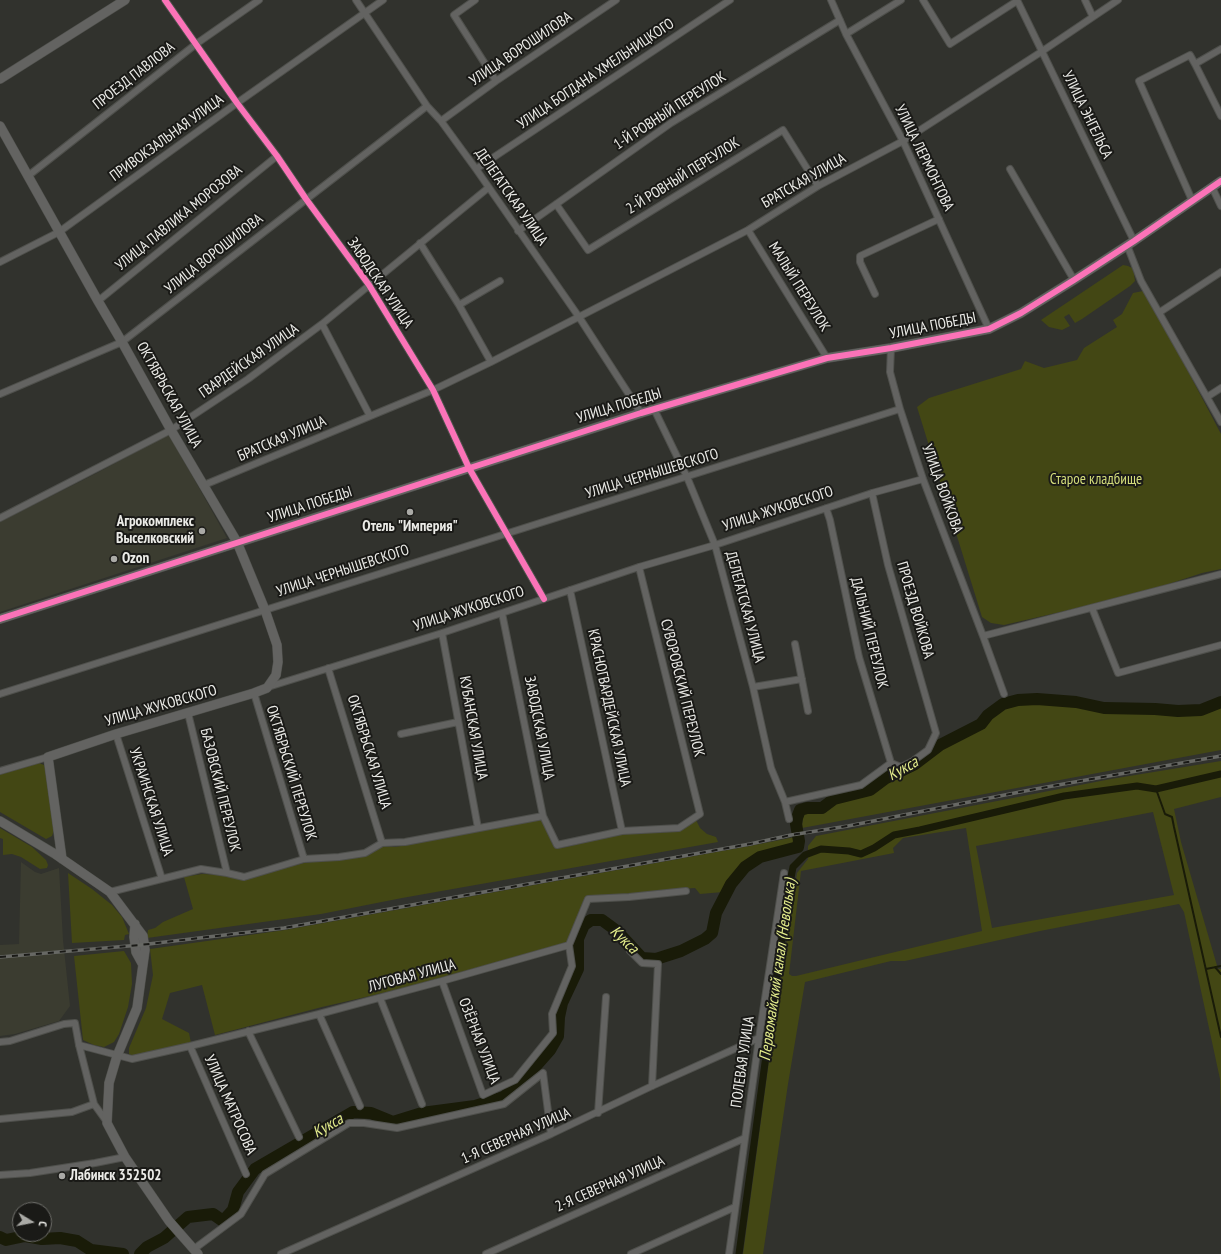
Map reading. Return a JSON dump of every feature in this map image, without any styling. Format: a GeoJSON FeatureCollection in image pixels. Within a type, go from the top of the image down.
{"type":"FeatureCollection","features":[{"type":"Feature","properties":{"kind":"street"},"geometry":{"type":"LineString","coordinates":[[0,79],[125,0]]}},
{"type":"Feature","properties":{"kind":"street","name":"ЗАВОДСКАЯ УЛИЦА"},"geometry":{"type":"LineString","coordinates":[[165,0],[369,285],[433,390],[469,468],[544,599]]}},
{"type":"Feature","properties":{"kind":"street","name":"ПРОЕЗД ПАВЛОВА"},"geometry":{"type":"LineString","coordinates":[[28,176],[196,44],[259,0]]}},
{"type":"Feature","properties":{"kind":"street","name":"ДЕЛЕГАТСКАЯ УЛИЦА"},"geometry":{"type":"LineString","coordinates":[[356,0],[427,106],[441,121],[476,169],[579,316],[641,413]]}},
{"type":"Feature","properties":{"kind":"street","name":"ПРИВОКЗАЛЬНАЯ УЛИЦА"},"geometry":{"type":"LineString","coordinates":[[0,262],[59,232],[383,0]]}},
{"type":"Feature","properties":{"kind":"street"},"geometry":{"type":"LineString","coordinates":[[475,0],[454,15],[496,81]]}},
{"type":"Feature","properties":{"kind":"street","name":"УЛИЦА ВОРОШИЛОВА"},"geometry":{"type":"LineString","coordinates":[[441,121],[496,81],[616,0]]}},
{"type":"Feature","properties":{"kind":"street","name":"УЛИЦА БОГДАНА ХМЕЛЬНИЦКОГО"},"geometry":{"type":"LineString","coordinates":[[476,169],[730,0]]}},
{"type":"Feature","properties":{"kind":"street","name":"УЛИЦА ЛЕРМОНТОВА"},"geometry":{"type":"LineString","coordinates":[[831,0],[846,34],[903,141],[989,329]]}},
{"type":"Feature","properties":{"kind":"street"},"geometry":{"type":"LineString","coordinates":[[846,34],[901,0]]}},
{"type":"Feature","properties":{"kind":"street","name":"УЛИЦА ЭНГЕЛЬСА"},"geometry":{"type":"LineString","coordinates":[[923,0],[950,44],[1017,0],[1130,243],[1141,280],[1221,422]]}},
{"type":"Feature","properties":{"kind":"street"},"geometry":{"type":"LineString","coordinates":[[1085,0],[1093,17]]}},
{"type":"Feature","properties":{"kind":"street","name":"БРАТСКАЯ УЛИЦА"},"geometry":{"type":"LineString","coordinates":[[204,485],[433,390],[491,362],[748,230],[818,186],[903,141],[1041,52],[1118,0]]}},
{"type":"Feature","properties":{"kind":"street","name":"1-Й РОВНЫЙ ПЕРЕУЛОК"},"geometry":{"type":"LineString","coordinates":[[518,231],[671,123],[840,20]]}},
{"type":"Feature","properties":{"kind":"street"},"geometry":{"type":"LineString","coordinates":[[1195,64],[1221,49]]}},
{"type":"Feature","properties":{"kind":"street"},"geometry":{"type":"LineString","coordinates":[[1192,200],[1139,81],[1190,55],[1221,116]]}},
{"type":"Feature","properties":{"kind":"street","name":"УЛИЦА ВОРОШИЛОВА"},"geometry":{"type":"LineString","coordinates":[[0,394],[122,342],[427,106]]}},
{"type":"Feature","properties":{"kind":"street","name":"ОКТЯБРЬСКАЯ УЛИЦА"},"geometry":{"type":"LineString","coordinates":[[0,126],[171,430],[236,542],[266,610],[277,645],[278,662],[276,676],[267,688]]}},
{"type":"Feature","properties":{"kind":"street","name":"2-Й РОВНЫЙ ПЕРЕУЛОК"},"geometry":{"type":"LineString","coordinates":[[556,204],[588,250],[783,130],[818,186]]}},
{"type":"Feature","properties":{"kind":"street","name":"УЛИЦА ПАВЛИКА МОРОЗОВА"},"geometry":{"type":"LineString","coordinates":[[98,301],[278,156]]}},
{"type":"Feature","properties":{"kind":"street"},"geometry":{"type":"LineString","coordinates":[[1010,169],[1074,280]]}},
{"type":"Feature","properties":{"kind":"street","name":"УЛИЦА ПОБЕДЫ"},"geometry":{"type":"LineString","coordinates":[[0,619],[654,409],[828,358],[891,348],[989,329],[1021,313],[1074,280],[1221,180]]}},
{"type":"Feature","properties":{"kind":"street"},"geometry":{"type":"LineString","coordinates":[[1212,186],[1221,206]]}},
{"type":"Feature","properties":{"kind":"street","name":"ГВАРДЕЙСКАЯ УЛИЦА"},"geometry":{"type":"LineString","coordinates":[[0,518],[171,430],[248,379],[322,324],[488,188]]}},
{"type":"Feature","properties":{"kind":"street"},"geometry":{"type":"LineString","coordinates":[[875,294],[860,262],[860,256],[939,219]]}},
{"type":"Feature","properties":{"kind":"street","name":"МАЛЫЙ ПЕРЕУЛОК"},"geometry":{"type":"LineString","coordinates":[[748,230],[828,358]]}},
{"type":"Feature","properties":{"kind":"street"},"geometry":{"type":"LineString","coordinates":[[420,243],[460,305],[491,362]]}},
{"type":"Feature","properties":{"kind":"street"},"geometry":{"type":"LineString","coordinates":[[1160,312],[1221,272]]}},
{"type":"Feature","properties":{"kind":"street"},"geometry":{"type":"LineString","coordinates":[[460,305],[500,281]]}},
{"type":"Feature","properties":{"kind":"street"},"geometry":{"type":"LineString","coordinates":[[322,324],[370,416]]}},
{"type":"Feature","properties":{"kind":"street","name":"УЛИЦА ВОЙКОВА"},"geometry":{"type":"LineString","coordinates":[[891,348],[890,372],[900,409],[923,479],[1004,694]]}},
{"type":"Feature","properties":{"kind":"street"},"geometry":{"type":"LineString","coordinates":[[1207,397],[1221,388]]}},
{"type":"Feature","properties":{"kind":"street","name":"ДЕЛЕГАТСКАЯ УЛИЦА"},"geometry":{"type":"LineString","coordinates":[[654,409],[687,477],[715,544],[753,687],[771,768],[785,802],[789,819]]}},
{"type":"Feature","properties":{"kind":"street","name":"УЛИЦА ЧЕРНЫШЕВСКОГО"},"geometry":{"type":"LineString","coordinates":[[0,694],[900,409]]}},
{"type":"Feature","properties":{"kind":"street","name":"УЛИЦА ЖУКОВСКОГО"},"geometry":{"type":"LineString","coordinates":[[0,771],[48,757],[116,734],[254,693],[328,668],[442,633],[639,567],[923,479]]}},
{"type":"Feature","properties":{"kind":"street","name":"ПРОЕЗД ВОЙКОВА"},"geometry":{"type":"LineString","coordinates":[[872,494],[888,565],[936,733],[928,750],[913,761],[901,766],[891,763]]}},
{"type":"Feature","properties":{"kind":"street","name":"ДАЛЬНИЙ ПЕРЕУЛОК"},"geometry":{"type":"LineString","coordinates":[[826,508],[830,520],[859,657],[891,763]]}},
{"type":"Feature","properties":{"kind":"street","name":"СУВОРОВСКИЙ ПЕРЕУЛОК"},"geometry":{"type":"LineString","coordinates":[[622,831],[679,828],[700,814],[639,567]]}},
{"type":"Feature","properties":{"kind":"street"},"geometry":{"type":"LineString","coordinates":[[983,636],[1221,574]]}},
{"type":"Feature","properties":{"kind":"street","name":"КРАСНОГВАРДЕЙСКАЯ УЛИЦА"},"geometry":{"type":"LineString","coordinates":[[570,590],[622,831]]}},
{"type":"Feature","properties":{"kind":"street"},"geometry":{"type":"LineString","coordinates":[[1092,608],[1118,673],[1221,645]]}},
{"type":"Feature","properties":{"kind":"street","name":"ЗАВОДСКАЯ УЛИЦА"},"geometry":{"type":"LineString","coordinates":[[502,612],[543,816],[557,845],[622,831]]}},
{"type":"Feature","properties":{"kind":"street","name":"КУБАНСКАЯ УЛИЦА"},"geometry":{"type":"LineString","coordinates":[[442,633],[478,828]]}},
{"type":"Feature","properties":{"kind":"street"},"geometry":{"type":"LineString","coordinates":[[795,644],[808,711]]}},
{"type":"Feature","properties":{"kind":"street","name":"ОКТЯБРЬСКАЯ УЛИЦА"},"geometry":{"type":"LineString","coordinates":[[328,668],[382,843]]}},
{"type":"Feature","properties":{"kind":"street"},"geometry":{"type":"LineString","coordinates":[[753,687],[802,679]]}},
{"type":"Feature","properties":{"kind":"street","name":"ОКТЯБРЬСКИЙ ПЕРЕУЛОК"},"geometry":{"type":"LineString","coordinates":[[254,693],[304,859]]}},
{"type":"Feature","properties":{"kind":"street","name":"БАЗОВСКИЙ ПЕРЕУЛОК"},"geometry":{"type":"LineString","coordinates":[[188,713],[228,873]]}},
{"type":"Feature","properties":{"kind":"street"},"geometry":{"type":"LineString","coordinates":[[401,734],[458,722]]}},
{"type":"Feature","properties":{"kind":"street","name":"УКРАИНСКАЯ УЛИЦА"},"geometry":{"type":"LineString","coordinates":[[116,734],[162,879]]}},
{"type":"Feature","properties":{"kind":"street"},"geometry":{"type":"LineString","coordinates":[[48,757],[62,859]]}},
{"type":"Feature","properties":{"kind":"street"},"geometry":{"type":"LineString","coordinates":[[785,802],[861,785],[891,763]]}},
{"type":"Feature","properties":{"kind":"street"},"geometry":{"type":"LineString","coordinates":[[110,892],[201,869],[244,877],[304,859],[339,857],[365,853],[382,843],[405,842],[543,816]]}},
{"type":"Feature","properties":{"kind":"street"},"geometry":{"type":"LineString","coordinates":[[0,821],[62,859],[110,892],[143,936],[145,950],[137,1008],[117,1056],[109,1083],[107,1123]]}},
{"type":"Feature","properties":{"kind":"street","name":"ПОЛЕВАЯ УЛИЦА"},"geometry":{"type":"LineString","coordinates":[[729,1254],[784,873]]}},
{"type":"Feature","properties":{"kind":"street"},"geometry":{"type":"LineString","coordinates":[[569,945],[588,899],[629,897],[686,891]]}},
{"type":"Feature","properties":{"kind":"street","name":"ЛУГОВАЯ УЛИЦА"},"geometry":{"type":"LineString","coordinates":[[78,1045],[132,1059],[319,1014],[569,945]]}},
{"type":"Feature","properties":{"kind":"street","name":"ОЗЁРНАЯ УЛИЦА"},"geometry":{"type":"LineString","coordinates":[[442,981],[483,1095],[515,1080],[553,1033],[552,1014],[572,966],[569,945]]}},
{"type":"Feature","properties":{"kind":"street"},"geometry":{"type":"LineString","coordinates":[[630,951],[642,963],[658,964],[652,1086]]}},
{"type":"Feature","properties":{"kind":"street"},"geometry":{"type":"LineString","coordinates":[[598,1113],[606,997]]}},
{"type":"Feature","properties":{"kind":"street"},"geometry":{"type":"LineString","coordinates":[[380,998],[422,1104]]}},
{"type":"Feature","properties":{"kind":"street"},"geometry":{"type":"LineString","coordinates":[[319,1014],[360,1106]]}},
{"type":"Feature","properties":{"kind":"street"},"geometry":{"type":"LineString","coordinates":[[0,1042],[10,1041],[64,1024],[75,1023],[78,1045],[94,1104],[107,1123],[125,1157],[181,1236],[196,1251],[241,1214],[265,1174],[349,1123],[364,1123],[397,1128],[504,1104],[543,1073],[551,1134]]}},
{"type":"Feature","properties":{"kind":"street"},"geometry":{"type":"LineString","coordinates":[[248,1031],[299,1137]]}},
{"type":"Feature","properties":{"kind":"street","name":"1-Я СЕВЕРНАЯ УЛИЦА"},"geometry":{"type":"LineString","coordinates":[[281,1254],[598,1113],[652,1086],[759,1038]]}},
{"type":"Feature","properties":{"kind":"street","name":"УЛИЦА МАТРОСОВА"},"geometry":{"type":"LineString","coordinates":[[190,1046],[246,1174]]}},
{"type":"Feature","properties":{"kind":"street"},"geometry":{"type":"LineString","coordinates":[[0,1119],[72,1112],[94,1104]]}},
{"type":"Feature","properties":{"kind":"street","name":"2-Я СЕВЕРНАЯ УЛИЦА"},"geometry":{"type":"LineString","coordinates":[[486,1254],[745,1138]]}},
{"type":"Feature","properties":{"kind":"street"},"geometry":{"type":"LineString","coordinates":[[0,1175],[30,1173],[125,1157]]}},
{"type":"Feature","properties":{"kind":"street"},"geometry":{"type":"LineString","coordinates":[[631,1254],[735,1207]]}},
{"type":"Feature","properties":{"kind":"shaded area"},"geometry":{"type":"Polygon","coordinates":[[[169,434],[227,538],[0,612],[0,522],[97,473],[169,434]]]}},
{"type":"Feature","properties":{"kind":"shaded area"},"geometry":{"type":"Polygon","coordinates":[[[21,862],[35,872],[41,874],[59,868],[63,940],[70,1006],[59,1021],[15,1034],[0,1036],[0,945],[19,944],[21,862]]]}},
{"type":"Feature","properties":{"kind":"green space"},"geometry":{"type":"Polygon","coordinates":[[[1123,265],[1132,268],[1135,281],[1082,319],[1075,323],[1069,314],[1064,317],[1070,326],[1062,330],[1049,327],[1041,320],[1123,265]]]}},
{"type":"Feature","properties":{"kind":"green space","name":"Старое кладбище"},"geometry":{"type":"Polygon","coordinates":[[[1143,291],[1149,297],[1221,434],[1221,569],[1202,573],[1138,594],[1004,625],[991,623],[982,617],[917,407],[929,398],[1021,369],[1025,361],[1044,368],[1077,360],[1084,348],[1117,327],[1113,320],[1122,314],[1133,293],[1143,291]]]}},
{"type":"Feature","properties":{"kind":"green space"},"geometry":{"type":"Polygon","coordinates":[[[1037,701],[1105,710],[1179,713],[1201,712],[1221,705],[1221,750],[802,828],[803,815],[806,810],[821,810],[836,801],[871,793],[888,779],[918,767],[924,759],[941,747],[982,728],[990,717],[1004,706],[1019,702],[1037,701]]]}},
{"type":"Feature","properties":{"kind":"green space"},"geometry":{"type":"Polygon","coordinates":[[[1221,761],[1221,797],[1174,809],[1181,842],[1218,969],[1221,969],[1221,1112],[1220,1079],[1184,912],[1179,904],[1040,931],[905,961],[891,961],[805,982],[788,1084],[763,1254],[743,1254],[773,1031],[797,873],[808,859],[808,846],[816,836],[1111,779],[1221,761]],[[1153,812],[976,846],[992,928],[1174,895],[1153,812]],[[966,828],[903,838],[893,848],[894,853],[801,871],[789,974],[796,976],[982,931],[966,828]]]}},
{"type":"Feature","properties":{"kind":"green space"},"geometry":{"type":"Polygon","coordinates":[[[39,763],[47,768],[54,830],[52,836],[46,839],[0,812],[0,774],[39,763]]]}},
{"type":"Feature","properties":{"kind":"green space"},"geometry":{"type":"Polygon","coordinates":[[[541,819],[554,847],[562,848],[623,833],[673,832],[696,820],[700,828],[707,834],[716,837],[718,842],[402,898],[321,914],[147,938],[148,930],[193,909],[184,877],[202,874],[224,875],[243,879],[304,863],[366,855],[383,846],[395,847],[407,845],[541,819]]]}},
{"type":"Feature","properties":{"kind":"green space"},"geometry":{"type":"Polygon","coordinates":[[[0,828],[32,847],[46,860],[48,865],[47,868],[40,869],[21,857],[12,854],[3,855],[3,839],[0,838],[0,828]]]}},
{"type":"Feature","properties":{"kind":"green space"},"geometry":{"type":"Polygon","coordinates":[[[795,837],[794,846],[750,859],[735,873],[723,892],[700,894],[695,888],[665,890],[628,896],[589,897],[584,900],[567,943],[396,990],[322,1007],[215,1035],[202,985],[170,993],[162,1019],[189,1033],[191,1043],[134,1056],[129,1054],[129,1048],[146,1008],[153,975],[150,949],[285,930],[795,837]]]}},
{"type":"Feature","properties":{"kind":"green space"},"geometry":{"type":"Polygon","coordinates":[[[68,873],[112,905],[122,917],[129,934],[125,935],[124,940],[72,943],[68,873]]]}},
{"type":"Feature","properties":{"kind":"green space"},"geometry":{"type":"Polygon","coordinates":[[[124,951],[131,963],[132,984],[128,1007],[119,1034],[114,1042],[104,1047],[94,1045],[83,1040],[74,956],[124,951]]]}},
{"type":"Feature","properties":{"kind":"waterway","name":"Кукса"},"geometry":{"type":"LineString","coordinates":[[140,1254],[147,1247],[164,1238],[188,1217],[213,1214],[223,1221],[233,1210],[238,1192],[255,1169],[353,1112],[371,1113],[393,1122],[422,1113],[475,1106],[504,1097],[526,1077],[550,1050],[558,1036],[559,1017],[562,1003],[578,969],[578,939],[584,925],[591,920],[602,920],[617,931],[642,958],[656,959],[681,951],[705,939],[712,933],[716,913],[731,884],[745,867],[760,857],[798,847],[799,841],[796,824],[800,810],[807,808],[822,808],[834,799],[870,790],[886,778],[915,764],[940,745],[981,724],[988,715],[1003,704],[1018,700],[1037,699],[1076,702],[1104,708],[1178,711],[1201,710],[1221,702]]}},
{"type":"Feature","properties":{"kind":"waterway","name":"Первомайский канал (Неволька)"},"geometry":{"type":"LineString","coordinates":[[739,1254],[788,894],[793,867],[805,855],[821,849],[849,851],[861,854],[874,848],[894,835],[1064,796],[1137,786],[1156,789],[1221,774]]}},
{"type":"Feature","properties":{"kind":"waterway"},"geometry":{"type":"LineString","coordinates":[[1156,789],[1165,814],[1172,817],[1221,1037]]}},
{"type":"Feature","properties":{"kind":"waterway"},"geometry":{"type":"LineString","coordinates":[[1206,969],[1221,966]]}},
{"type":"Feature","properties":{"kind":"waterway"},"geometry":{"type":"LineString","coordinates":[[1215,967],[1221,974]]}},
{"type":"Feature","properties":{"kind":"waterway","name":"Кукса"},"geometry":{"type":"LineString","coordinates":[[0,1237],[6,1240],[25,1236],[42,1239],[60,1238],[77,1241],[91,1250],[123,1254]]}},
{"type":"Feature","properties":{"kind":"railway"},"geometry":{"type":"LineString","coordinates":[[0,957],[140,945],[284,928],[750,844],[1030,790],[1221,756]]}},
{"type":"Feature","properties":{"kind":"cycle path"},"geometry":{"type":"LineString","coordinates":[[165,0],[237,103],[277,156],[306,199],[369,285],[433,390],[469,468],[544,599]]}},
{"type":"Feature","properties":{"kind":"cycle path"},"geometry":{"type":"LineString","coordinates":[[0,619],[641,413],[827,358],[891,348],[989,329],[1021,313],[1074,280],[1221,181]]}},
{"type":"Feature","properties":{"kind":"place","name":"Отель \"Империя\""},"geometry":{"type":"Point","coordinates":[410,512]}},
{"type":"Feature","properties":{"kind":"place","name":"Агрокомплекс Выселковский"},"geometry":{"type":"Point","coordinates":[202,531]}},
{"type":"Feature","properties":{"kind":"place","name":"Ozon"},"geometry":{"type":"Point","coordinates":[114,559]}},
{"type":"Feature","properties":{"kind":"place","name":"Лабинск 352502"},"geometry":{"type":"Point","coordinates":[62,1176]}}]}
